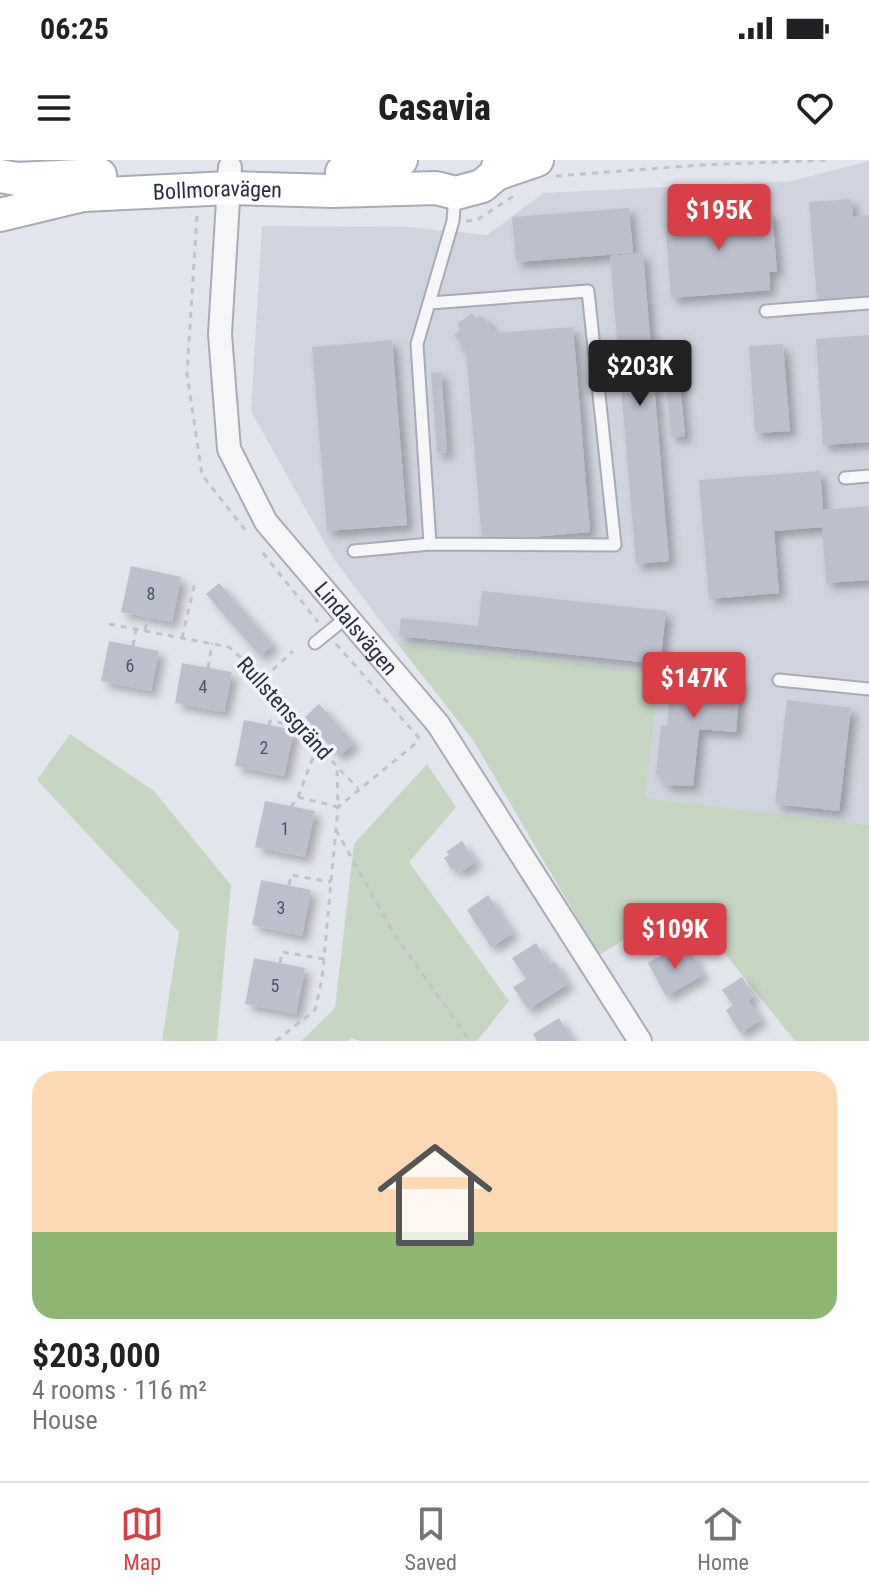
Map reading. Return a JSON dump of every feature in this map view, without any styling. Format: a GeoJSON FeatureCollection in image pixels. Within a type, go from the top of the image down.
{"type":"FeatureCollection","features":[{"type":"Feature","properties":{"kind":"street","name":"Bollmoravägen"},"geometry":{"type":"LineString","coordinates":[[0,176],[17,179],[230,178],[365,174],[401,160]]}},
{"type":"Feature","properties":{"kind":"street"},"geometry":{"type":"LineString","coordinates":[[419,160],[420,167],[446,191],[482,186],[498,167],[547,168]]}},
{"type":"Feature","properties":{"kind":"street","name":"Bollmoravägen"},"geometry":{"type":"LineString","coordinates":[[0,215],[83,195],[230,178],[333,191],[446,191]]}},
{"type":"Feature","properties":{"kind":"street","name":"Lindalsvägen"},"geometry":{"type":"LineString","coordinates":[[230,178],[220,334],[229,449],[266,522],[438,724],[640,1041]]}},
{"type":"Feature","properties":{"kind":"lane"},"geometry":{"type":"LineString","coordinates":[[430,544],[417,344],[453,221],[446,191]]}},
{"type":"Feature","properties":{"kind":"lane"},"geometry":{"type":"LineString","coordinates":[[354,551],[430,544],[615,545],[588,291],[430,303]]}},
{"type":"Feature","properties":{"kind":"lane"},"geometry":{"type":"LineString","coordinates":[[766,311],[869,303]]}},
{"type":"Feature","properties":{"kind":"lane"},"geometry":{"type":"LineString","coordinates":[[845,478],[869,476]]}},
{"type":"Feature","properties":{"kind":"lane"},"geometry":{"type":"LineString","coordinates":[[315,643],[347,617]]}},
{"type":"Feature","properties":{"kind":"lane"},"geometry":{"type":"LineString","coordinates":[[779,680],[869,689]]}},
{"type":"Feature","properties":{"kind":"path"},"geometry":{"type":"LineString","coordinates":[[547,168],[828,160]]}},
{"type":"Feature","properties":{"kind":"path"},"geometry":{"type":"LineString","coordinates":[[182,638],[195,582]]}},
{"type":"Feature","properties":{"kind":"path"},"geometry":{"type":"LineString","coordinates":[[145,630],[148,617]]}},
{"type":"Feature","properties":{"kind":"path","name":"Rullstensgränd"},"geometry":{"type":"LineString","coordinates":[[109,624],[229,647],[264,678],[358,788]]}},
{"type":"Feature","properties":{"kind":"path"},"geometry":{"type":"LineString","coordinates":[[133,646],[136,629]]}},
{"type":"Feature","properties":{"kind":"path"},"geometry":{"type":"LineString","coordinates":[[208,668],[212,643]]}},
{"type":"Feature","properties":{"kind":"path"},"geometry":{"type":"LineString","coordinates":[[264,678],[293,651]]}},
{"type":"Feature","properties":{"kind":"path"},"geometry":{"type":"LineString","coordinates":[[269,725],[270,721],[303,726]]}},
{"type":"Feature","properties":{"kind":"path"},"geometry":{"type":"LineString","coordinates":[[338,807],[438,724]]}},
{"type":"Feature","properties":{"kind":"path"},"geometry":{"type":"LineString","coordinates":[[291,807],[298,797],[318,744]]}},
{"type":"Feature","properties":{"kind":"path"},"geometry":{"type":"LineString","coordinates":[[276,1041],[315,1010],[324,959],[336,830],[337,767]]}},
{"type":"Feature","properties":{"kind":"path"},"geometry":{"type":"LineString","coordinates":[[298,797],[338,807]]}},
{"type":"Feature","properties":{"kind":"path"},"geometry":{"type":"LineString","coordinates":[[336,830],[394,934],[470,1041]]}},
{"type":"Feature","properties":{"kind":"path"},"geometry":{"type":"LineString","coordinates":[[289,885],[291,875],[331,882]]}},
{"type":"Feature","properties":{"kind":"path"},"geometry":{"type":"LineString","coordinates":[[280,963],[282,952],[324,959]]}},
{"type":"Feature","properties":{"kind":"shaded area"},"geometry":{"type":"Polygon","coordinates":[[[869,161],[869,825],[644,798],[658,672],[397,643],[333,558],[251,411],[262,226],[408,227],[487,235],[543,193],[792,181],[869,161]]]}},
{"type":"Feature","properties":{"kind":"green space"},"geometry":{"type":"Polygon","coordinates":[[[397,643],[659,672],[645,798],[869,825],[869,1041],[795,1041],[685,904],[599,955],[473,740],[397,643]]]}},
{"type":"Feature","properties":{"kind":"green space"},"geometry":{"type":"Polygon","coordinates":[[[70,734],[154,791],[231,885],[217,1041],[162,1041],[179,932],[37,780],[70,734]]]}},
{"type":"Feature","properties":{"kind":"green space"},"geometry":{"type":"Polygon","coordinates":[[[427,764],[456,807],[409,862],[509,1001],[477,1041],[361,1041],[352,1038],[348,1041],[301,1041],[335,1008],[354,844],[427,764]]]}},
{"type":"Feature","properties":{"kind":"building"},"geometry":{"type":"Polygon","coordinates":[[[851,199],[853,217],[869,215],[869,296],[817,300],[809,202],[851,199]]]}},
{"type":"Feature","properties":{"kind":"building"},"geometry":{"type":"Polygon","coordinates":[[[709,204],[710,217],[772,212],[777,272],[769,272],[770,290],[671,298],[667,208],[709,204]]]}},
{"type":"Feature","properties":{"kind":"building"},"geometry":{"type":"Polygon","coordinates":[[[629,208],[633,253],[516,262],[512,217],[629,208]]]}},
{"type":"Feature","properties":{"kind":"building"},"geometry":{"type":"Polygon","coordinates":[[[643,253],[669,561],[636,564],[610,256],[643,253]]]}},
{"type":"Feature","properties":{"kind":"building"},"geometry":{"type":"Polygon","coordinates":[[[472,313],[476,319],[482,316],[494,333],[573,327],[590,532],[482,541],[466,351],[454,335],[460,330],[457,324],[472,313]]]}},
{"type":"Feature","properties":{"kind":"building"},"geometry":{"type":"Polygon","coordinates":[[[869,335],[869,442],[823,445],[816,339],[869,335]]]}},
{"type":"Feature","properties":{"kind":"building"},"geometry":{"type":"Polygon","coordinates":[[[392,340],[407,525],[327,531],[312,347],[392,340]]]}},
{"type":"Feature","properties":{"kind":"building"},"geometry":{"type":"Polygon","coordinates":[[[783,344],[790,431],[755,433],[749,346],[783,344]]]}},
{"type":"Feature","properties":{"kind":"building"},"geometry":{"type":"Polygon","coordinates":[[[441,372],[447,452],[437,453],[431,373],[441,372]]]}},
{"type":"Feature","properties":{"kind":"building"},"geometry":{"type":"Polygon","coordinates":[[[679,373],[685,436],[671,437],[665,374],[679,373]]]}},
{"type":"Feature","properties":{"kind":"building"},"geometry":{"type":"Polygon","coordinates":[[[820,471],[823,510],[869,506],[869,580],[826,583],[822,527],[774,531],[779,593],[709,599],[699,480],[820,471]]]}},
{"type":"Feature","properties":{"kind":"building"},"geometry":{"type":"Polygon","coordinates":[[[131,566],[181,577],[172,622],[121,612],[131,566]]]}},
{"type":"Feature","properties":{"kind":"building"},"geometry":{"type":"Polygon","coordinates":[[[219,583],[273,645],[260,656],[206,594],[219,583]]]}},
{"type":"Feature","properties":{"kind":"building"},"geometry":{"type":"Polygon","coordinates":[[[482,591],[666,611],[660,664],[399,636],[401,618],[478,626],[482,591]]]}},
{"type":"Feature","properties":{"kind":"building"},"geometry":{"type":"Polygon","coordinates":[[[109,641],[159,651],[151,691],[101,681],[109,641]]]}},
{"type":"Feature","properties":{"kind":"building"},"geometry":{"type":"Polygon","coordinates":[[[182,663],[232,672],[224,712],[175,703],[182,663]]]}},
{"type":"Feature","properties":{"kind":"building"},"geometry":{"type":"Polygon","coordinates":[[[672,669],[741,676],[736,732],[699,729],[693,786],[666,785],[656,773],[661,725],[667,726],[672,669]]]}},
{"type":"Feature","properties":{"kind":"building"},"geometry":{"type":"Polygon","coordinates":[[[787,700],[851,708],[839,811],[775,804],[787,700]]]}},
{"type":"Feature","properties":{"kind":"building"},"geometry":{"type":"Polygon","coordinates":[[[319,704],[354,743],[339,756],[305,717],[319,704]]]}},
{"type":"Feature","properties":{"kind":"building"},"geometry":{"type":"Polygon","coordinates":[[[244,720],[294,730],[284,776],[235,766],[244,720]]]}},
{"type":"Feature","properties":{"kind":"building"},"geometry":{"type":"Polygon","coordinates":[[[265,801],[315,811],[305,857],[255,847],[265,801]]]}},
{"type":"Feature","properties":{"kind":"building"},"geometry":{"type":"Polygon","coordinates":[[[462,841],[476,862],[460,872],[456,866],[452,870],[444,858],[449,855],[446,852],[462,841]]]}},
{"type":"Feature","properties":{"kind":"building"},"geometry":{"type":"Polygon","coordinates":[[[261,880],[311,890],[302,936],[252,925],[261,880]]]}},
{"type":"Feature","properties":{"kind":"building"},"geometry":{"type":"Polygon","coordinates":[[[488,895],[513,933],[491,947],[467,910],[488,895]]]}},
{"type":"Feature","properties":{"kind":"building"},"geometry":{"type":"Polygon","coordinates":[[[536,943],[549,964],[554,961],[568,984],[528,1009],[513,987],[526,979],[512,958],[536,943]]]}},
{"type":"Feature","properties":{"kind":"building"},"geometry":{"type":"Polygon","coordinates":[[[672,949],[678,959],[691,952],[703,975],[666,996],[648,963],[672,949]]]}},
{"type":"Feature","properties":{"kind":"building"},"geometry":{"type":"Polygon","coordinates":[[[254,958],[305,968],[296,1014],[245,1004],[254,958]]]}},
{"type":"Feature","properties":{"kind":"building"},"geometry":{"type":"Polygon","coordinates":[[[742,977],[754,997],[748,1000],[761,1020],[740,1033],[726,1010],[733,1005],[722,990],[742,977]]]}},
{"type":"Feature","properties":{"kind":"building"},"geometry":{"type":"Polygon","coordinates":[[[559,1018],[573,1041],[537,1041],[533,1034],[559,1018]]]}}]}
